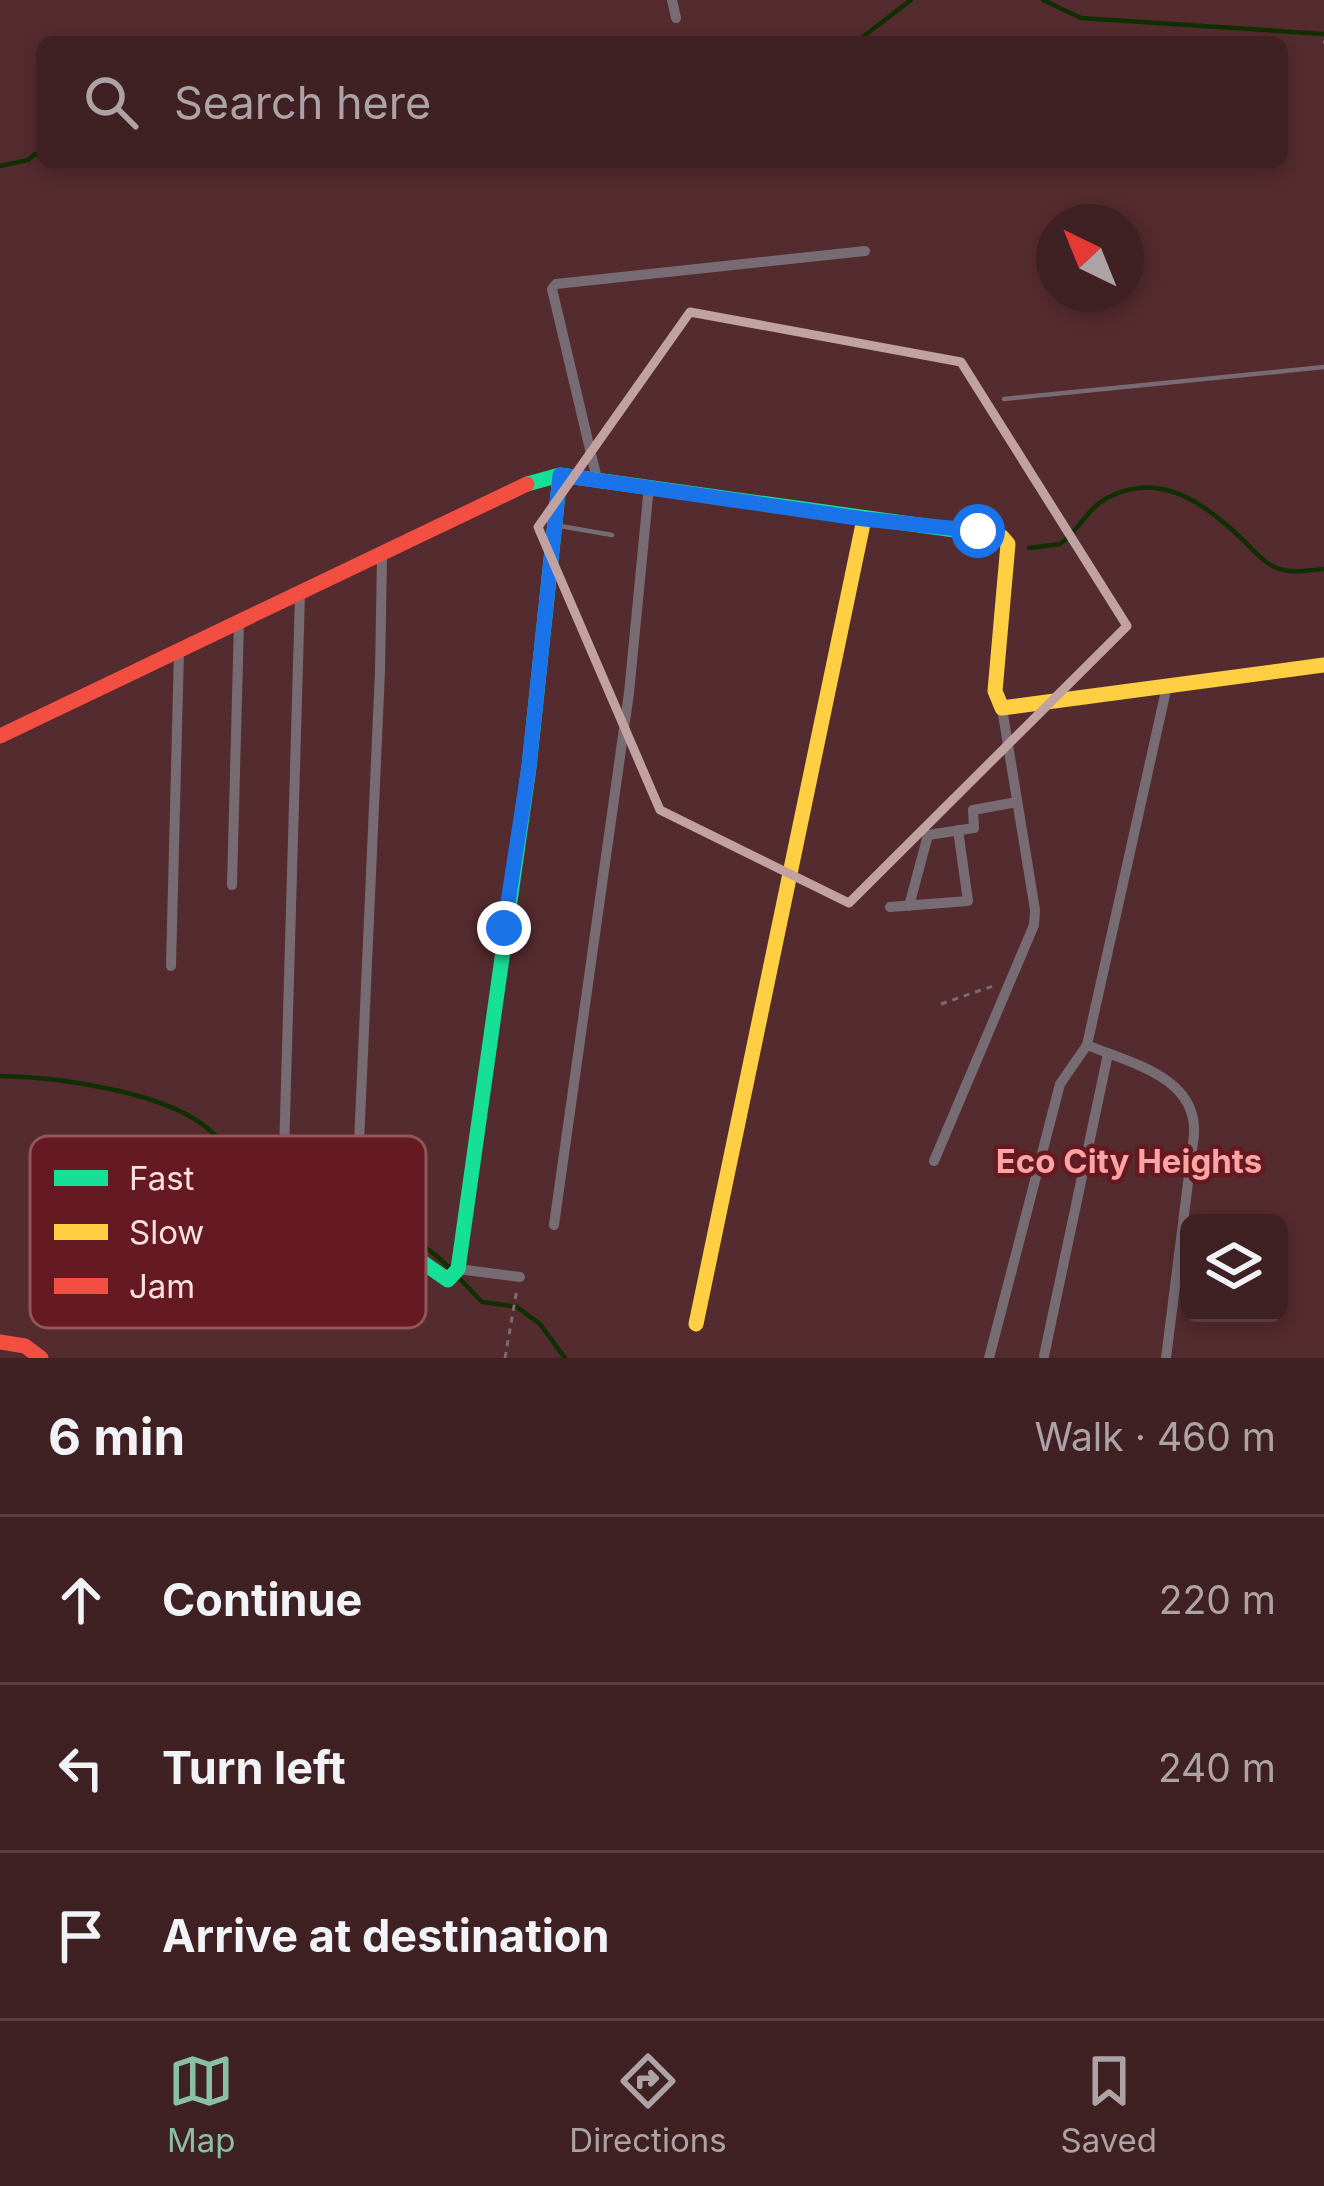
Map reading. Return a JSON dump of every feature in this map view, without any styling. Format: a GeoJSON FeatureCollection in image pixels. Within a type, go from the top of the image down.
{"type":"FeatureCollection","features":[{"type":"Feature","properties":{"kind":"street"},"geometry":{"type":"LineString","coordinates":[[672,0],[676,18]]}},
{"type":"Feature","properties":{"kind":"street"},"geometry":{"type":"LineString","coordinates":[[597,479],[552,289],[556,284],[865,251]]}},
{"type":"Feature","properties":{"kind":"street"},"geometry":{"type":"LineString","coordinates":[[426,1265],[448,1280],[458,1269],[529,766],[560,475]]}},
{"type":"Feature","properties":{"kind":"street"},"geometry":{"type":"LineString","coordinates":[[0,736],[382,556],[511,489],[560,475],[978,531],[1006,540],[1009,554],[995,691],[1002,708],[1034,919],[1031,938],[934,1161]]}},
{"type":"Feature","properties":{"kind":"street"},"geometry":{"type":"LineString","coordinates":[[554,1225],[629,693],[649,486]]}},
{"type":"Feature","properties":{"kind":"street"},"geometry":{"type":"LineString","coordinates":[[696,1324],[864,519]]}},
{"type":"Feature","properties":{"kind":"street"},"geometry":{"type":"LineString","coordinates":[[359,1136],[382,556]]}},
{"type":"Feature","properties":{"kind":"street"},"geometry":{"type":"LineString","coordinates":[[285,1136],[300,594]]}},
{"type":"Feature","properties":{"kind":"street"},"geometry":{"type":"LineString","coordinates":[[232,885],[239,622]]}},
{"type":"Feature","properties":{"kind":"street"},"geometry":{"type":"LineString","coordinates":[[171,966],[179,650]]}},
{"type":"Feature","properties":{"kind":"street"},"geometry":{"type":"LineString","coordinates":[[1002,708],[1324,665]]}},
{"type":"Feature","properties":{"kind":"street"},"geometry":{"type":"LineString","coordinates":[[989,1358],[1060,1084],[1087,1045],[1167,686]]}},
{"type":"Feature","properties":{"kind":"street"},"geometry":{"type":"LineString","coordinates":[[909,906],[928,835],[974,828],[973,810],[1017,802]]}},
{"type":"Feature","properties":{"kind":"street"},"geometry":{"type":"LineString","coordinates":[[890,907],[968,901],[958,830]]}},
{"type":"Feature","properties":{"kind":"street"},"geometry":{"type":"LineString","coordinates":[[1087,1045],[1172,1084],[1186,1099],[1195,1120],[1166,1358]]}},
{"type":"Feature","properties":{"kind":"street"},"geometry":{"type":"LineString","coordinates":[[1044,1355],[1108,1054]]}},
{"type":"Feature","properties":{"kind":"street"},"geometry":{"type":"LineString","coordinates":[[458,1269],[520,1276]]}},
{"type":"Feature","properties":{"kind":"street"},"geometry":{"type":"LineString","coordinates":[[0,1342],[26,1346],[41,1358]]}},
{"type":"Feature","properties":{"kind":"lane"},"geometry":{"type":"LineString","coordinates":[[1004,399],[1324,367]]}},
{"type":"Feature","properties":{"kind":"lane"},"geometry":{"type":"LineString","coordinates":[[555,525],[612,535]]}},
{"type":"Feature","properties":{"kind":"path"},"geometry":{"type":"LineString","coordinates":[[941,1004],[1010,979]]}},
{"type":"Feature","properties":{"kind":"path"},"geometry":{"type":"LineString","coordinates":[[506,1358],[520,1276]]}},
{"type":"Feature","properties":{"kind":"highlighted area"},"geometry":{"type":"Polygon","coordinates":[[[690,312],[961,362],[1127,626],[849,903],[660,810],[538,527],[690,312]]]}},
{"type":"Feature","properties":{"kind":"waterway"},"geometry":{"type":"LineString","coordinates":[[864,36],[911,0]]}},
{"type":"Feature","properties":{"kind":"waterway"},"geometry":{"type":"LineString","coordinates":[[1043,0],[1081,18],[1324,34]]}},
{"type":"Feature","properties":{"kind":"waterway"},"geometry":{"type":"LineString","coordinates":[[0,166],[36,154]]}},
{"type":"Feature","properties":{"kind":"waterway"},"geometry":{"type":"LineString","coordinates":[[1029,548],[1060,544],[1107,498],[1126,490],[1163,489],[1196,503],[1272,566],[1295,571],[1324,569]]}},
{"type":"Feature","properties":{"kind":"waterway"},"geometry":{"type":"LineString","coordinates":[[0,1076],[83,1084],[144,1098],[196,1120],[216,1136]]}},
{"type":"Feature","properties":{"kind":"waterway"},"geometry":{"type":"LineString","coordinates":[[426,1249],[450,1268]]}},
{"type":"Feature","properties":{"kind":"waterway"},"geometry":{"type":"LineString","coordinates":[[461,1280],[482,1302],[512,1306]]}},
{"type":"Feature","properties":{"kind":"waterway"},"geometry":{"type":"LineString","coordinates":[[517,1307],[540,1324],[565,1358]]}},
{"type":"Feature","properties":{"kind":"traffic: fast"},"geometry":{"type":"LineString","coordinates":[[527,484],[560,475],[983,534]]}},
{"type":"Feature","properties":{"kind":"traffic: fast"},"geometry":{"type":"LineString","coordinates":[[426,1265],[448,1280],[458,1269],[529,767],[560,475]]}},
{"type":"Feature","properties":{"kind":"traffic: slow"},"geometry":{"type":"LineString","coordinates":[[696,1324],[864,519]]}},
{"type":"Feature","properties":{"kind":"traffic: slow"},"geometry":{"type":"LineString","coordinates":[[983,534],[1002,537],[1008,544],[995,691],[1002,708],[1324,665]]}},
{"type":"Feature","properties":{"kind":"traffic: jam"},"geometry":{"type":"LineString","coordinates":[[0,736],[527,484]]}},
{"type":"Feature","properties":{"kind":"traffic: jam"},"geometry":{"type":"LineString","coordinates":[[0,1342],[25,1346],[41,1358]]}},
{"type":"Feature","properties":{"kind":"district","name":"Eco City Heights"},"geometry":{"type":"Point","coordinates":[1129,1161]}},
{"type":"Feature","properties":{"kind":"route"},"geometry":{"type":"LineString","coordinates":[[504,928],[529,766],[560,475],[978,531]]}}]}
